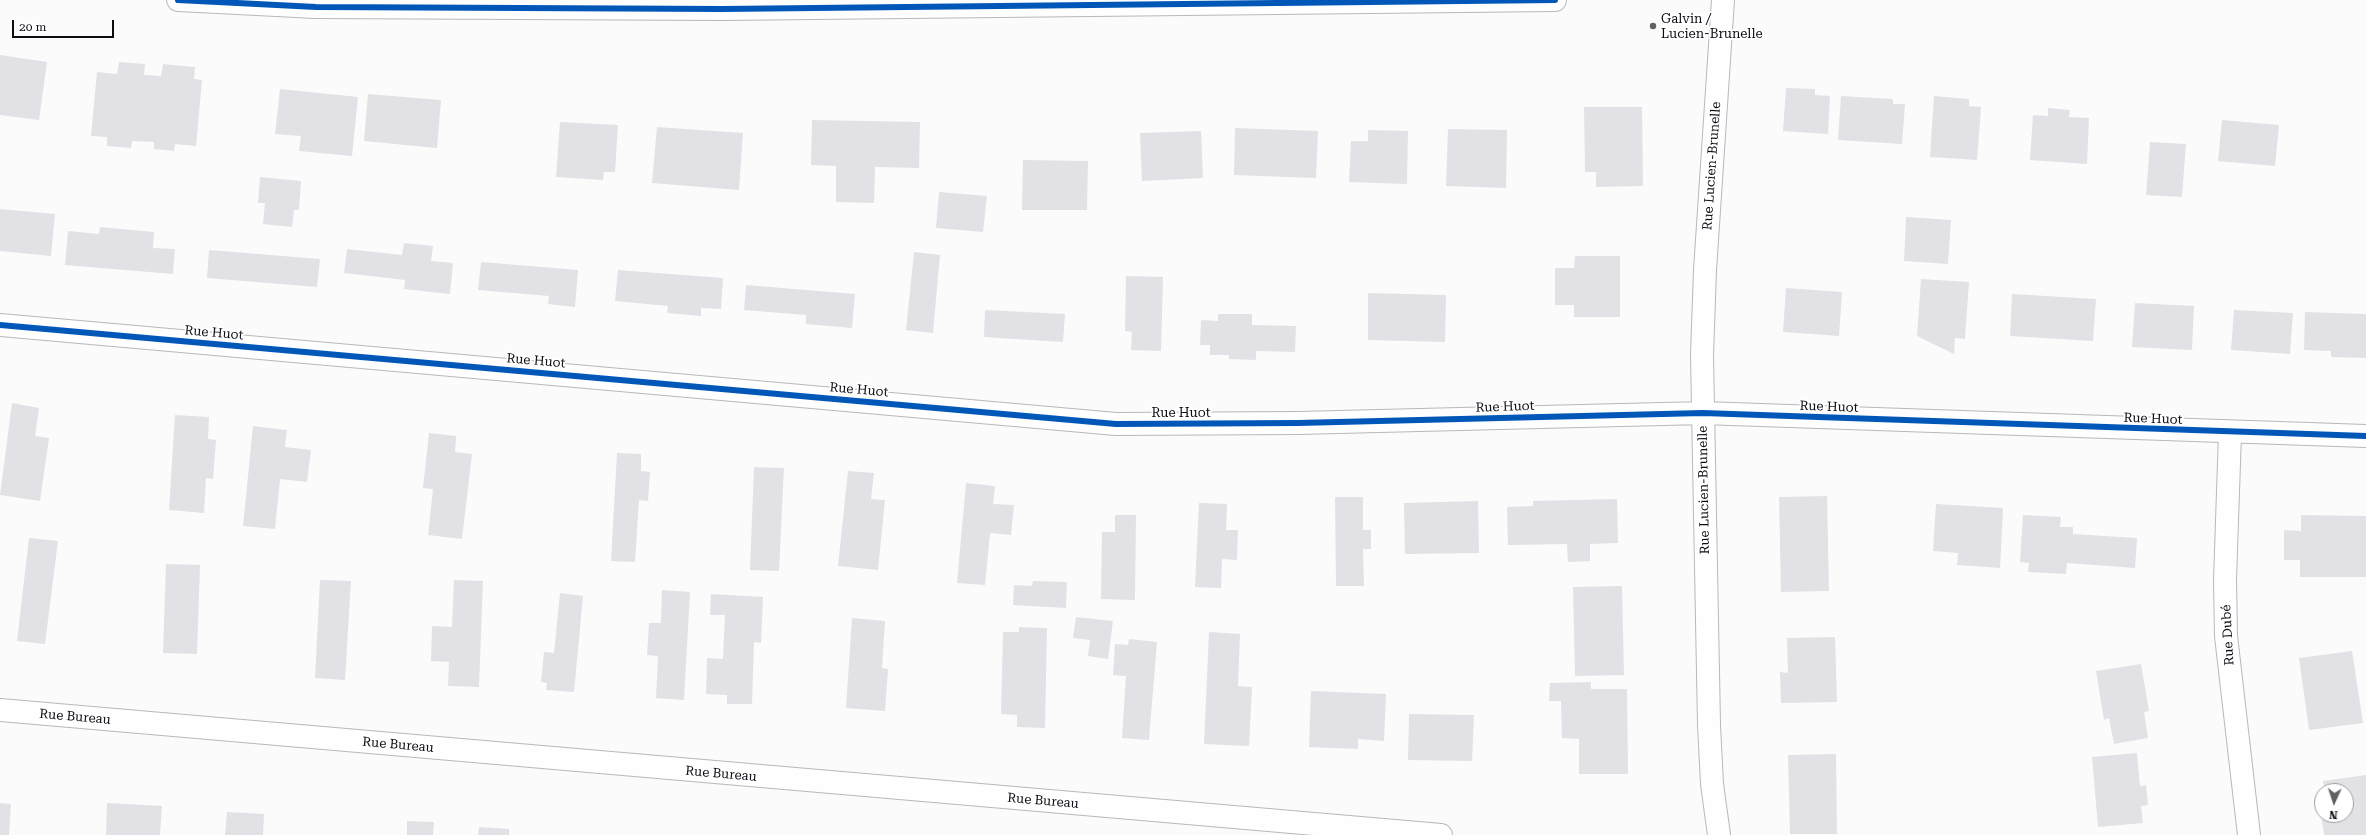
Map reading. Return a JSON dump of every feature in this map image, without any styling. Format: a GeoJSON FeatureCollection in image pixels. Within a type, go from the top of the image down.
{"type":"FeatureCollection","features":[{"type":"Feature","properties":{"kind":"street"},"geometry":{"type":"LineString","coordinates":[[178,0],[316,7],[722,9],[1555,0]]}},
{"type":"Feature","properties":{"kind":"street","name":"Rue Lucien-Brunelle"},"geometry":{"type":"LineString","coordinates":[[1719,835],[1712,784],[1709,725],[1702,413],[1705,270],[1723,0]]}},
{"type":"Feature","properties":{"kind":"street","name":"Rue Huot"},"geometry":{"type":"LineString","coordinates":[[0,325],[1116,424],[1298,423],[1702,413],[2230,433],[2366,436]]}},
{"type":"Feature","properties":{"kind":"street","name":"Rue Dubé"},"geometry":{"type":"LineString","coordinates":[[2230,433],[2225,580],[2226,636],[2249,835]]}},
{"type":"Feature","properties":{"kind":"street","name":"Rue Bureau"},"geometry":{"type":"LineString","coordinates":[[0,710],[1441,835]]}},
{"type":"Feature","properties":{"kind":"building"},"geometry":{"type":"Polygon","coordinates":[[[0,55],[47,62],[39,120],[0,115],[0,55]]]}},
{"type":"Feature","properties":{"kind":"building"},"geometry":{"type":"Polygon","coordinates":[[[119,62],[145,64],[144,75],[161,76],[163,64],[195,67],[194,79],[202,80],[196,146],[175,144],[174,151],[154,149],[154,142],[132,141],[131,148],[107,146],[107,137],[91,136],[97,72],[117,74],[119,62]]]}},
{"type":"Feature","properties":{"kind":"building"},"geometry":{"type":"Polygon","coordinates":[[[1786,88],[1815,89],[1815,95],[1830,96],[1828,134],[1783,131],[1786,88]]]}},
{"type":"Feature","properties":{"kind":"building"},"geometry":{"type":"Polygon","coordinates":[[[280,89],[358,97],[352,156],[299,151],[301,136],[275,134],[280,89]]]}},
{"type":"Feature","properties":{"kind":"building"},"geometry":{"type":"Polygon","coordinates":[[[368,94],[441,100],[437,148],[364,141],[368,94]]]}},
{"type":"Feature","properties":{"kind":"building"},"geometry":{"type":"Polygon","coordinates":[[[1841,96],[1893,99],[1893,104],[1905,104],[1902,144],[1838,140],[1841,96]]]}},
{"type":"Feature","properties":{"kind":"building"},"geometry":{"type":"Polygon","coordinates":[[[1934,96],[1969,99],[1969,106],[1981,107],[1977,160],[1930,157],[1934,96]]]}},
{"type":"Feature","properties":{"kind":"building"},"geometry":{"type":"Polygon","coordinates":[[[1584,107],[1642,107],[1643,186],[1596,187],[1596,172],[1585,172],[1584,107]]]}},
{"type":"Feature","properties":{"kind":"building"},"geometry":{"type":"Polygon","coordinates":[[[2048,108],[2070,110],[2069,117],[2089,118],[2087,164],[2030,160],[2033,115],[2048,116],[2048,108]]]}},
{"type":"Feature","properties":{"kind":"building"},"geometry":{"type":"Polygon","coordinates":[[[812,120],[920,122],[919,168],[875,167],[874,203],[836,202],[836,166],[811,165],[812,120]]]}},
{"type":"Feature","properties":{"kind":"building"},"geometry":{"type":"Polygon","coordinates":[[[2222,120],[2279,125],[2275,166],[2218,161],[2222,120]]]}},
{"type":"Feature","properties":{"kind":"building"},"geometry":{"type":"Polygon","coordinates":[[[560,122],[618,125],[615,172],[604,172],[603,180],[556,177],[560,122]]]}},
{"type":"Feature","properties":{"kind":"building"},"geometry":{"type":"Polygon","coordinates":[[[657,127],[743,133],[739,190],[652,183],[657,127]]]}},
{"type":"Feature","properties":{"kind":"building"},"geometry":{"type":"Polygon","coordinates":[[[1235,128],[1318,131],[1316,178],[1234,175],[1235,128]]]}},
{"type":"Feature","properties":{"kind":"building"},"geometry":{"type":"Polygon","coordinates":[[[1448,129],[1507,130],[1506,188],[1446,186],[1448,129]]]}},
{"type":"Feature","properties":{"kind":"building"},"geometry":{"type":"Polygon","coordinates":[[[1368,130],[1408,131],[1407,184],[1349,182],[1351,141],[1368,141],[1368,130]]]}},
{"type":"Feature","properties":{"kind":"building"},"geometry":{"type":"Polygon","coordinates":[[[1201,131],[1203,178],[1142,181],[1140,133],[1201,131]]]}},
{"type":"Feature","properties":{"kind":"building"},"geometry":{"type":"Polygon","coordinates":[[[2150,142],[2186,144],[2182,197],[2146,195],[2150,142]]]}},
{"type":"Feature","properties":{"kind":"building"},"geometry":{"type":"Polygon","coordinates":[[[1023,160],[1088,161],[1087,210],[1022,210],[1023,160]]]}},
{"type":"Feature","properties":{"kind":"building"},"geometry":{"type":"Polygon","coordinates":[[[260,177],[301,181],[299,210],[294,210],[292,227],[263,224],[265,203],[258,203],[260,177]]]}},
{"type":"Feature","properties":{"kind":"building"},"geometry":{"type":"Polygon","coordinates":[[[939,192],[987,196],[983,232],[936,228],[939,192]]]}},
{"type":"Feature","properties":{"kind":"building"},"geometry":{"type":"Polygon","coordinates":[[[0,209],[55,214],[51,256],[0,251],[0,209]]]}},
{"type":"Feature","properties":{"kind":"building"},"geometry":{"type":"Polygon","coordinates":[[[1906,217],[1951,220],[1948,264],[1904,261],[1906,217]]]}},
{"type":"Feature","properties":{"kind":"building"},"geometry":{"type":"Polygon","coordinates":[[[100,227],[154,232],[153,248],[175,249],[173,274],[65,265],[68,231],[99,234],[100,227]]]}},
{"type":"Feature","properties":{"kind":"building"},"geometry":{"type":"Polygon","coordinates":[[[404,243],[433,246],[431,261],[453,263],[450,294],[404,289],[405,280],[344,273],[347,249],[402,255],[404,243]]]}},
{"type":"Feature","properties":{"kind":"building"},"geometry":{"type":"Polygon","coordinates":[[[209,250],[320,259],[317,287],[207,278],[209,250]]]}},
{"type":"Feature","properties":{"kind":"building"},"geometry":{"type":"Polygon","coordinates":[[[914,252],[940,255],[933,333],[906,330],[914,252]]]}},
{"type":"Feature","properties":{"kind":"building"},"geometry":{"type":"Polygon","coordinates":[[[1575,256],[1620,256],[1620,317],[1574,317],[1574,305],[1555,305],[1555,268],[1574,268],[1575,256]]]}},
{"type":"Feature","properties":{"kind":"building"},"geometry":{"type":"Polygon","coordinates":[[[481,262],[578,270],[575,307],[548,304],[549,296],[478,290],[481,262]]]}},
{"type":"Feature","properties":{"kind":"building"},"geometry":{"type":"Polygon","coordinates":[[[618,270],[723,278],[721,309],[701,308],[701,316],[667,313],[668,306],[615,301],[618,270]]]}},
{"type":"Feature","properties":{"kind":"building"},"geometry":{"type":"Polygon","coordinates":[[[1126,276],[1163,277],[1161,351],[1131,350],[1132,332],[1125,331],[1126,276]]]}},
{"type":"Feature","properties":{"kind":"building"},"geometry":{"type":"Polygon","coordinates":[[[1921,279],[1969,282],[1965,339],[1955,338],[1954,354],[1917,336],[1921,279]]]}},
{"type":"Feature","properties":{"kind":"building"},"geometry":{"type":"Polygon","coordinates":[[[746,285],[855,294],[852,328],[806,324],[806,315],[744,310],[746,285]]]}},
{"type":"Feature","properties":{"kind":"building"},"geometry":{"type":"Polygon","coordinates":[[[1786,288],[1842,292],[1839,336],[1783,332],[1786,288]]]}},
{"type":"Feature","properties":{"kind":"building"},"geometry":{"type":"Polygon","coordinates":[[[1368,293],[1446,295],[1445,342],[1368,340],[1368,293]]]}},
{"type":"Feature","properties":{"kind":"building"},"geometry":{"type":"Polygon","coordinates":[[[2012,294],[2096,299],[2093,341],[2010,336],[2012,294]]]}},
{"type":"Feature","properties":{"kind":"building"},"geometry":{"type":"Polygon","coordinates":[[[2135,303],[2194,306],[2192,350],[2132,347],[2135,303]]]}},
{"type":"Feature","properties":{"kind":"building"},"geometry":{"type":"Polygon","coordinates":[[[985,310],[1065,314],[1063,342],[984,337],[985,310]]]}},
{"type":"Feature","properties":{"kind":"building"},"geometry":{"type":"Polygon","coordinates":[[[2234,310],[2293,313],[2290,354],[2231,350],[2234,310]]]}},
{"type":"Feature","properties":{"kind":"building"},"geometry":{"type":"Polygon","coordinates":[[[2305,312],[2366,314],[2366,358],[2331,357],[2331,351],[2304,350],[2305,312]]]}},
{"type":"Feature","properties":{"kind":"building"},"geometry":{"type":"Polygon","coordinates":[[[1218,314],[1252,314],[1252,325],[1296,326],[1295,352],[1256,351],[1256,360],[1229,359],[1229,355],[1210,355],[1210,345],[1200,345],[1201,320],[1218,321],[1218,314]]]}},
{"type":"Feature","properties":{"kind":"building"},"geometry":{"type":"Polygon","coordinates":[[[12,403],[39,408],[35,436],[49,438],[40,501],[0,495],[12,403]]]}},
{"type":"Feature","properties":{"kind":"building"},"geometry":{"type":"Polygon","coordinates":[[[175,415],[209,417],[208,439],[216,440],[213,479],[206,478],[204,513],[169,510],[175,415]]]}},
{"type":"Feature","properties":{"kind":"building"},"geometry":{"type":"Polygon","coordinates":[[[253,426],[287,430],[285,447],[311,450],[307,482],[280,479],[275,529],[243,526],[253,426]]]}},
{"type":"Feature","properties":{"kind":"building"},"geometry":{"type":"Polygon","coordinates":[[[429,433],[456,436],[455,452],[472,454],[462,539],[428,535],[433,489],[423,488],[429,433]]]}},
{"type":"Feature","properties":{"kind":"building"},"geometry":{"type":"Polygon","coordinates":[[[617,453],[641,454],[641,471],[650,472],[648,501],[639,500],[635,562],[611,561],[617,453]]]}},
{"type":"Feature","properties":{"kind":"building"},"geometry":{"type":"Polygon","coordinates":[[[754,467],[784,468],[779,571],[750,570],[754,467]]]}},
{"type":"Feature","properties":{"kind":"building"},"geometry":{"type":"Polygon","coordinates":[[[848,471],[874,473],[871,499],[885,500],[878,570],[838,566],[848,471]]]}},
{"type":"Feature","properties":{"kind":"building"},"geometry":{"type":"Polygon","coordinates":[[[966,483],[995,486],[993,504],[1014,505],[1011,535],[990,533],[985,585],[957,583],[966,483]]]}},
{"type":"Feature","properties":{"kind":"building"},"geometry":{"type":"Polygon","coordinates":[[[1827,496],[1829,591],[1781,592],[1779,497],[1827,496]]]}},
{"type":"Feature","properties":{"kind":"building"},"geometry":{"type":"Polygon","coordinates":[[[1335,497],[1363,497],[1363,530],[1371,530],[1371,549],[1363,549],[1364,586],[1336,586],[1335,497]]]}},
{"type":"Feature","properties":{"kind":"building"},"geometry":{"type":"Polygon","coordinates":[[[1617,499],[1618,543],[1590,544],[1590,561],[1568,562],[1567,544],[1508,545],[1507,507],[1533,506],[1533,501],[1617,499]]]}},
{"type":"Feature","properties":{"kind":"building"},"geometry":{"type":"Polygon","coordinates":[[[1478,501],[1479,553],[1405,554],[1404,503],[1478,501]]]}},
{"type":"Feature","properties":{"kind":"building"},"geometry":{"type":"Polygon","coordinates":[[[1199,503],[1227,504],[1226,530],[1238,530],[1237,560],[1222,559],[1221,588],[1195,587],[1199,503]]]}},
{"type":"Feature","properties":{"kind":"building"},"geometry":{"type":"Polygon","coordinates":[[[1936,504],[2003,508],[2000,568],[1957,565],[1958,553],[1933,551],[1936,504]]]}},
{"type":"Feature","properties":{"kind":"building"},"geometry":{"type":"Polygon","coordinates":[[[1115,515],[1136,515],[1135,600],[1101,599],[1102,532],[1115,532],[1115,515]]]}},
{"type":"Feature","properties":{"kind":"building"},"geometry":{"type":"Polygon","coordinates":[[[2023,515],[2061,517],[2060,527],[2073,527],[2073,534],[2137,538],[2135,568],[2067,563],[2066,574],[2028,572],[2029,563],[2020,562],[2023,515]]]}},
{"type":"Feature","properties":{"kind":"building"},"geometry":{"type":"Polygon","coordinates":[[[2301,515],[2366,516],[2366,577],[2300,577],[2300,560],[2284,560],[2284,530],[2301,531],[2301,515]]]}},
{"type":"Feature","properties":{"kind":"building"},"geometry":{"type":"Polygon","coordinates":[[[29,538],[58,541],[45,644],[17,641],[29,538]]]}},
{"type":"Feature","properties":{"kind":"building"},"geometry":{"type":"Polygon","coordinates":[[[166,564],[200,565],[197,654],[163,653],[166,564]]]}},
{"type":"Feature","properties":{"kind":"building"},"geometry":{"type":"Polygon","coordinates":[[[320,580],[351,581],[345,680],[315,678],[320,580]]]}},
{"type":"Feature","properties":{"kind":"building"},"geometry":{"type":"Polygon","coordinates":[[[454,580],[483,581],[479,687],[448,686],[449,662],[431,661],[432,626],[452,627],[454,580]]]}},
{"type":"Feature","properties":{"kind":"building"},"geometry":{"type":"Polygon","coordinates":[[[1033,581],[1067,582],[1066,608],[1013,605],[1014,585],[1032,586],[1033,581]]]}},
{"type":"Feature","properties":{"kind":"building"},"geometry":{"type":"Polygon","coordinates":[[[1622,586],[1624,675],[1575,676],[1573,587],[1622,586]]]}},
{"type":"Feature","properties":{"kind":"building"},"geometry":{"type":"Polygon","coordinates":[[[662,590],[690,592],[684,700],[656,698],[658,656],[647,655],[649,623],[661,623],[662,590]]]}},
{"type":"Feature","properties":{"kind":"building"},"geometry":{"type":"Polygon","coordinates":[[[560,593],[583,596],[574,692],[546,690],[547,683],[541,682],[544,652],[554,653],[560,593]]]}},
{"type":"Feature","properties":{"kind":"building"},"geometry":{"type":"Polygon","coordinates":[[[711,594],[763,597],[761,643],[754,642],[752,704],[727,704],[727,695],[706,694],[707,658],[723,659],[725,615],[710,615],[711,594]]]}},
{"type":"Feature","properties":{"kind":"building"},"geometry":{"type":"Polygon","coordinates":[[[1076,617],[1113,621],[1108,659],[1088,656],[1090,640],[1073,638],[1076,617]]]}},
{"type":"Feature","properties":{"kind":"building"},"geometry":{"type":"Polygon","coordinates":[[[852,618],[885,621],[882,668],[888,669],[885,711],[846,708],[852,618]]]}},
{"type":"Feature","properties":{"kind":"building"},"geometry":{"type":"Polygon","coordinates":[[[1019,627],[1047,628],[1045,728],[1017,727],[1017,715],[1001,714],[1003,632],[1019,632],[1019,627]]]}},
{"type":"Feature","properties":{"kind":"building"},"geometry":{"type":"Polygon","coordinates":[[[1209,632],[1240,634],[1238,686],[1252,687],[1249,746],[1204,744],[1209,632]]]}},
{"type":"Feature","properties":{"kind":"building"},"geometry":{"type":"Polygon","coordinates":[[[1835,637],[1837,702],[1781,703],[1780,672],[1788,673],[1787,638],[1835,637]]]}},
{"type":"Feature","properties":{"kind":"building"},"geometry":{"type":"Polygon","coordinates":[[[1129,639],[1157,642],[1149,740],[1122,738],[1126,676],[1113,675],[1115,644],[1128,645],[1129,639]]]}},
{"type":"Feature","properties":{"kind":"building"},"geometry":{"type":"Polygon","coordinates":[[[2352,651],[2363,723],[2309,730],[2299,658],[2352,651]]]}},
{"type":"Feature","properties":{"kind":"building"},"geometry":{"type":"Polygon","coordinates":[[[2141,664],[2149,711],[2144,712],[2148,738],[2114,744],[2109,718],[2104,720],[2096,671],[2141,664]]]}},
{"type":"Feature","properties":{"kind":"building"},"geometry":{"type":"Polygon","coordinates":[[[1591,682],[1591,689],[1627,689],[1628,774],[1579,774],[1579,739],[1562,738],[1561,701],[1549,701],[1550,683],[1591,682]]]}},
{"type":"Feature","properties":{"kind":"building"},"geometry":{"type":"Polygon","coordinates":[[[1311,691],[1386,694],[1384,741],[1358,739],[1358,749],[1309,747],[1311,691]]]}},
{"type":"Feature","properties":{"kind":"building"},"geometry":{"type":"Polygon","coordinates":[[[1409,714],[1474,715],[1472,761],[1408,760],[1409,714]]]}},
{"type":"Feature","properties":{"kind":"building"},"geometry":{"type":"Polygon","coordinates":[[[2137,753],[2140,786],[2146,785],[2148,805],[2141,806],[2143,823],[2098,827],[2092,757],[2137,753]]]}},
{"type":"Feature","properties":{"kind":"building"},"geometry":{"type":"Polygon","coordinates":[[[1836,754],[1837,834],[1790,834],[1788,755],[1836,754]]]}},
{"type":"Feature","properties":{"kind":"building"},"geometry":{"type":"Polygon","coordinates":[[[2366,775],[2366,835],[2324,835],[2322,823],[2354,823],[2354,783],[2323,783],[2323,781],[2366,775]]]}},
{"type":"Feature","properties":{"kind":"building"},"geometry":{"type":"Polygon","coordinates":[[[0,803],[11,804],[9,835],[0,835],[0,803]]]}},
{"type":"Feature","properties":{"kind":"building"},"geometry":{"type":"Polygon","coordinates":[[[107,803],[162,806],[160,835],[106,835],[107,803]]]}},
{"type":"Feature","properties":{"kind":"building"},"geometry":{"type":"Polygon","coordinates":[[[227,812],[264,814],[263,835],[225,835],[227,812]]]}},
{"type":"Feature","properties":{"kind":"building"},"geometry":{"type":"Polygon","coordinates":[[[407,821],[434,822],[433,835],[407,835],[407,821]]]}},
{"type":"Feature","properties":{"kind":"building"},"geometry":{"type":"Polygon","coordinates":[[[479,827],[509,829],[509,835],[478,835],[479,827]]]}},
{"type":"Feature","properties":{"kind":"cycle path"},"geometry":{"type":"LineString","coordinates":[[178,0],[316,7],[722,9],[1555,0]]}},
{"type":"Feature","properties":{"kind":"cycle path"},"geometry":{"type":"LineString","coordinates":[[0,325],[1116,424],[1298,423],[1703,413],[2366,436]]}},
{"type":"Feature","properties":{"kind":"place","name":"Galvin / Lucien-Brunelle"},"geometry":{"type":"Point","coordinates":[1653,26]}}]}
